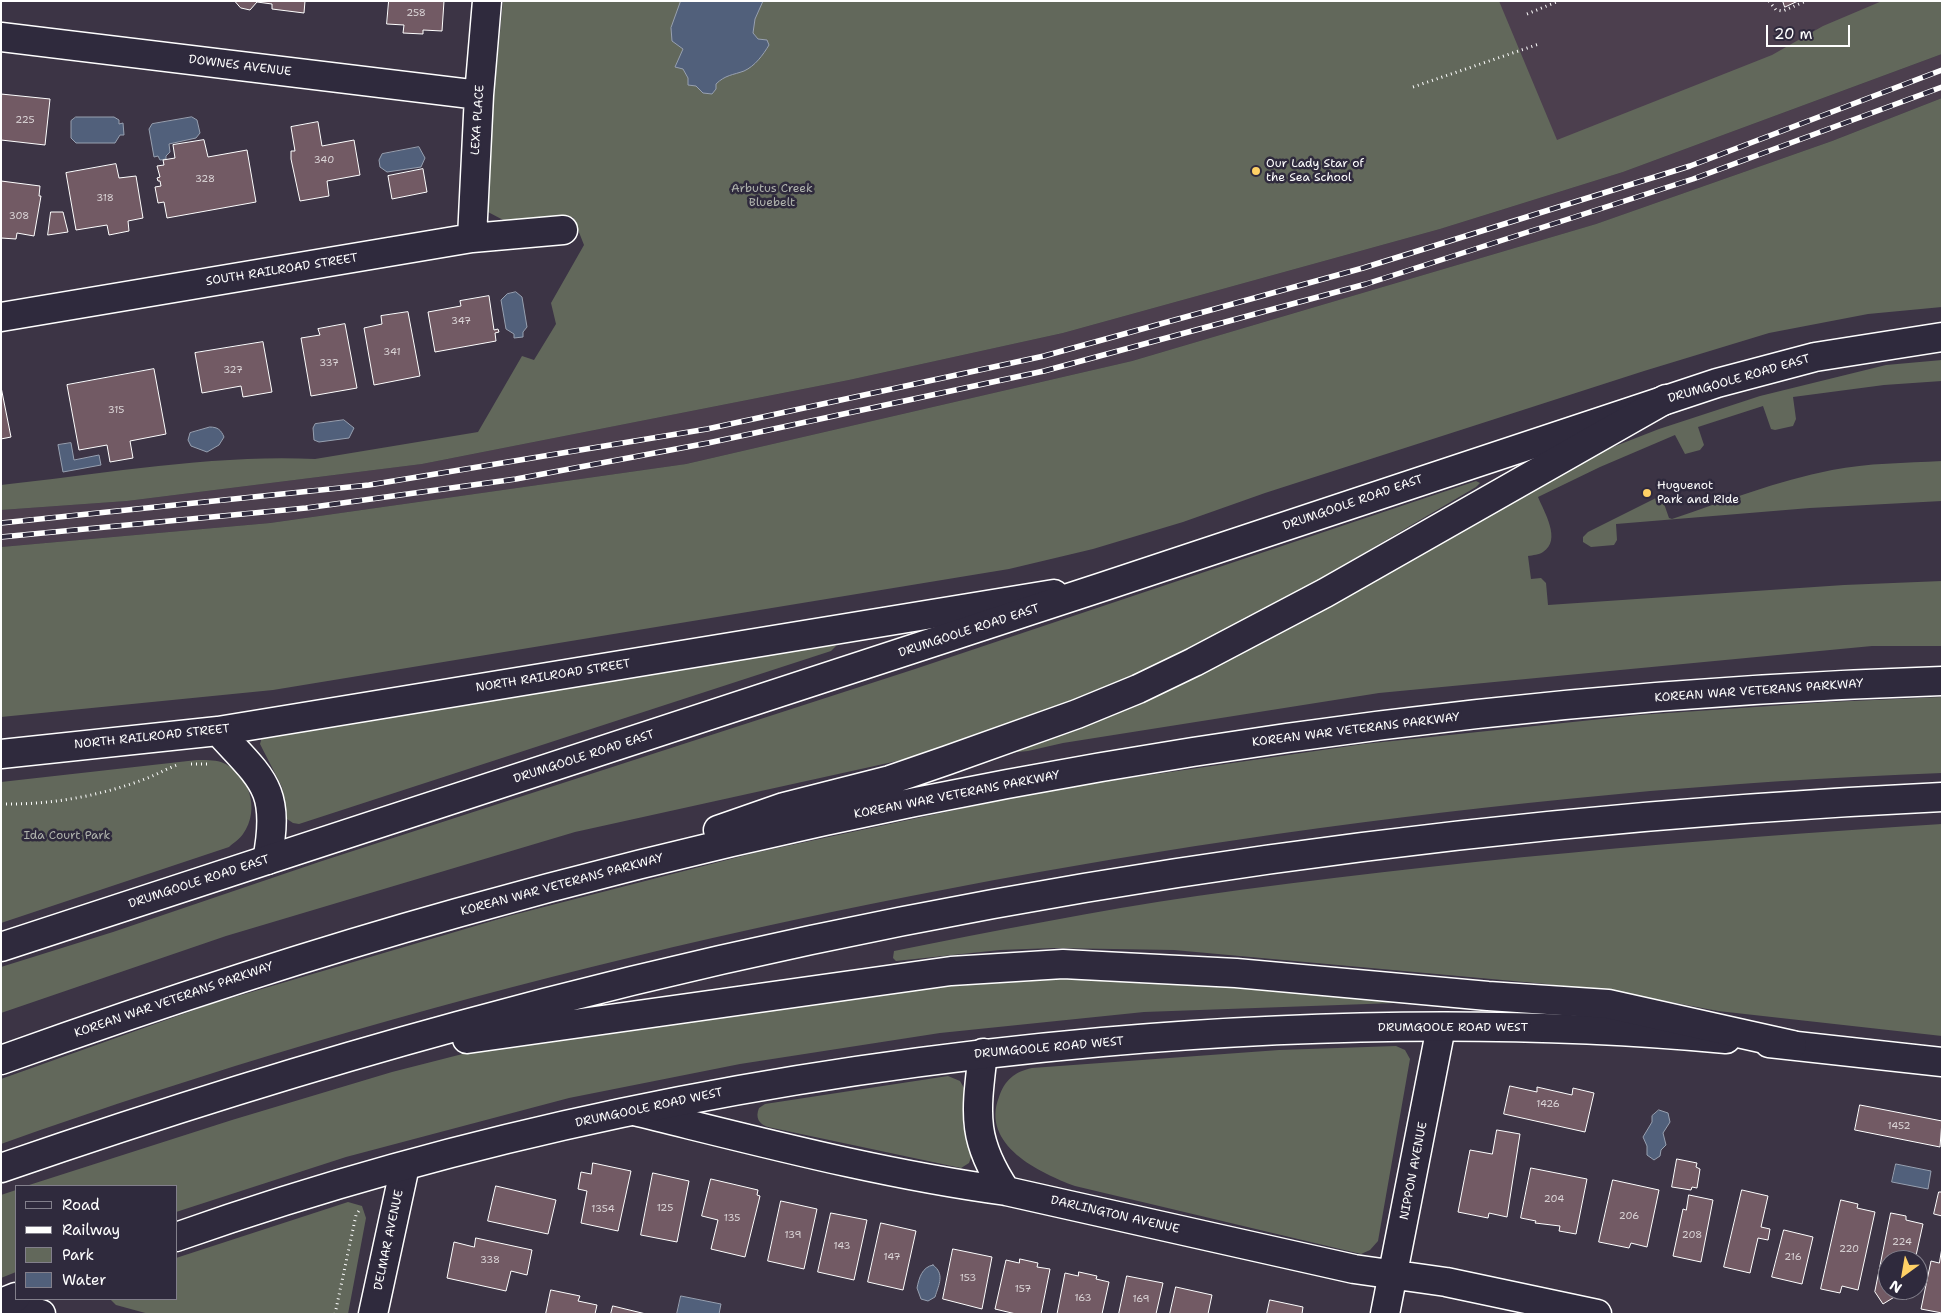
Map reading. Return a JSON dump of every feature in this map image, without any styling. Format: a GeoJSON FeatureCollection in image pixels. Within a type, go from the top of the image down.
{"type":"FeatureCollection","features":[{"type":"Feature","properties":{"kind":"main road","name":"LEXA PLACE"},"geometry":{"type":"LineString","coordinates":[[472,238],[479,95],[487,1]]}},
{"type":"Feature","properties":{"kind":"main road","name":"DOWNES AVENUE"},"geometry":{"type":"LineString","coordinates":[[1,37],[479,95]]}},
{"type":"Feature","properties":{"kind":"main road","name":"SOUTH RAILROAD STREET"},"geometry":{"type":"LineString","coordinates":[[1,317],[472,238],[563,230]]}},
{"type":"Feature","properties":{"kind":"main road","name":"DRUMGOOLE ROAD EAST"},"geometry":{"type":"LineString","coordinates":[[1,947],[1102,587],[1666,399],[1765,369],[1815,358],[1942,338]]}},
{"type":"Feature","properties":{"kind":"main road"},"geometry":{"type":"LineString","coordinates":[[556,886],[784,807],[857,789],[948,760],[1078,714],[1138,689],[1194,662],[1316,597],[1666,399]]}},
{"type":"Feature","properties":{"kind":"main road","name":"NORTH RAILROAD STREET"},"geometry":{"type":"LineString","coordinates":[[1,754],[218,731],[1102,587]]}},
{"type":"Feature","properties":{"kind":"main road","name":"KOREAN WAR VETERANS PARKWAY"},"geometry":{"type":"LineString","coordinates":[[1,1060],[176,998],[458,912],[743,840],[1035,778],[1341,731],[1532,709],[1746,691],[1942,681]]}},
{"type":"Feature","properties":{"kind":"main road"},"geometry":{"type":"LineString","coordinates":[[218,731],[251,765],[267,792],[273,817],[267,860]]}},
{"type":"Feature","properties":{"kind":"main road"},"geometry":{"type":"LineString","coordinates":[[1,1168],[171,1111],[368,1051],[527,1008],[750,954],[956,912],[1142,879],[1461,834],[1658,815],[1942,798]]}},
{"type":"Feature","properties":{"kind":"main road"},"geometry":{"type":"LineString","coordinates":[[368,1051],[579,1024],[791,992],[951,971],[1063,964],[1199,970],[1608,1004],[1792,1045]]}},
{"type":"Feature","properties":{"kind":"main road","name":"DRUMGOOLE ROAD WEST"},"geometry":{"type":"LineString","coordinates":[[178,1236],[310,1193],[405,1166],[634,1110],[784,1082],[882,1066],[983,1053],[1216,1034],[1441,1027],[1537,1028],[1649,1034],[1792,1045],[1942,1062]]}},
{"type":"Feature","properties":{"kind":"main road","name":"NIPPON AVENUE"},"geometry":{"type":"LineString","coordinates":[[1385,1314],[1441,1027]]}},
{"type":"Feature","properties":{"kind":"main road"},"geometry":{"type":"LineString","coordinates":[[983,1053],[977,1109],[979,1135],[985,1157],[1006,1191]]}},
{"type":"Feature","properties":{"kind":"main road","name":"DARLINGTON AVENUE"},"geometry":{"type":"LineString","coordinates":[[634,1110],[757,1141],[949,1183],[1006,1191],[1354,1269],[1446,1282],[1597,1314]]}},
{"type":"Feature","properties":{"kind":"main road","name":"DELMAR AVENUE"},"geometry":{"type":"LineString","coordinates":[[373,1314],[405,1166]]}},
{"type":"Feature","properties":{"kind":"main road"},"geometry":{"type":"LineString","coordinates":[[1,1303],[15,1297]]}},
{"type":"Feature","properties":{"kind":"main road"},"geometry":{"type":"LineString","coordinates":[[1,1303],[42,1314]]}},
{"type":"Feature","properties":{"kind":"path"},"geometry":{"type":"LineString","coordinates":[[1527,14],[1559,1]]}},
{"type":"Feature","properties":{"kind":"path"},"geometry":{"type":"LineString","coordinates":[[1769,1],[1776,10],[1783,11],[1806,1]]}},
{"type":"Feature","properties":{"kind":"path"},"geometry":{"type":"LineString","coordinates":[[1413,87],[1539,44]]}},
{"type":"Feature","properties":{"kind":"path"},"geometry":{"type":"LineString","coordinates":[[1,804],[51,802],[87,796],[118,788],[177,765],[208,764]]}},
{"type":"Feature","properties":{"kind":"path"},"geometry":{"type":"LineString","coordinates":[[335,1314],[356,1215],[362,1206]]}},
{"type":"Feature","properties":{"kind":"shaded area"},"geometry":{"type":"Polygon","coordinates":[[[1166,1],[1921,1],[1445,192],[1166,1]]]}},
{"type":"Feature","properties":{"kind":"shaded area"},"geometry":{"type":"Polygon","coordinates":[[[1942,54],[1942,98],[1832,141],[1596,224],[1132,361],[686,464],[270,523],[1,547],[1,510],[127,501],[422,464],[849,380],[1063,333],[1440,229],[1623,172],[1942,54]]]}},
{"type":"Feature","properties":{"kind":"green space","name":"Arbutus Creek Bluebelt"},"geometry":{"type":"Polygon","coordinates":[[[503,1],[1499,1],[1557,140],[1772,55],[1823,26],[1882,1],[1942,1],[1942,54],[1623,172],[1440,229],[1063,333],[849,380],[422,464],[127,501],[1,510],[1,485],[198,462],[277,458],[315,459],[478,432],[522,356],[534,360],[556,324],[551,303],[584,245],[573,217],[507,222],[488,212],[485,188],[503,1]]]}},
{"type":"Feature","properties":{"kind":"green space"},"geometry":{"type":"Polygon","coordinates":[[[1942,98],[1942,307],[1868,314],[1769,333],[1644,371],[1265,493],[1183,522],[1093,549],[1009,569],[273,690],[1,717],[1,547],[270,523],[686,464],[1132,361],[1596,224],[1832,141],[1942,98]]]}},
{"type":"Feature","properties":{"kind":"green space"},"geometry":{"type":"Polygon","coordinates":[[[1942,360],[1942,381],[1884,385],[1793,397],[1796,419],[1793,426],[1775,430],[1771,429],[1763,406],[1698,427],[1704,445],[1700,450],[1685,454],[1675,435],[1600,467],[1538,497],[1550,526],[1551,540],[1543,552],[1528,556],[1531,579],[1541,578],[1546,583],[1548,605],[1844,585],[1942,581],[1942,646],[1872,646],[1379,693],[1007,753],[1559,468],[1659,429],[1760,396],[1886,365],[1942,360]]]}},
{"type":"Feature","properties":{"kind":"green space"},"geometry":{"type":"Polygon","coordinates":[[[1942,461],[1942,501],[1810,508],[1616,524],[1617,540],[1614,545],[1591,547],[1583,542],[1583,537],[1588,532],[1656,498],[1663,501],[1669,518],[1672,519],[1731,498],[1832,470],[1873,465],[1942,461]]]}},
{"type":"Feature","properties":{"kind":"green space"},"geometry":{"type":"Polygon","coordinates":[[[1476,481],[1480,483],[1476,487],[1264,612],[1122,683],[947,750],[575,832],[226,936],[1,1013],[1,967],[915,669],[1476,481]]]}},
{"type":"Feature","properties":{"kind":"green space"},"geometry":{"type":"Polygon","coordinates":[[[828,644],[836,646],[831,651],[299,824],[287,819],[282,787],[260,744],[262,737],[828,644]]]}},
{"type":"Feature","properties":{"kind":"green space"},"geometry":{"type":"Polygon","coordinates":[[[1942,697],[1942,773],[1775,782],[1526,803],[1277,834],[1115,859],[953,888],[792,921],[632,957],[472,998],[314,1042],[157,1091],[1,1144],[1,1079],[211,1004],[509,916],[754,853],[1053,789],[1364,744],[1639,715],[1829,702],[1942,697]]]}},
{"type":"Feature","properties":{"kind":"green space","name":"Ida Court Park"},"geometry":{"type":"Polygon","coordinates":[[[197,760],[212,760],[231,767],[239,774],[249,793],[251,814],[248,824],[242,836],[229,847],[1,923],[1,782],[197,760]]]}},
{"type":"Feature","properties":{"kind":"green space"},"geometry":{"type":"Polygon","coordinates":[[[1942,824],[1942,1036],[1718,1011],[1644,997],[1546,984],[1174,950],[1053,948],[1000,950],[896,961],[893,958],[894,951],[1045,922],[1197,896],[1382,872],[1568,853],[1942,824]]]}},
{"type":"Feature","properties":{"kind":"green space"},"geometry":{"type":"Polygon","coordinates":[[[1190,976],[1423,1002],[1144,1012],[940,1033],[740,1064],[569,1098],[346,1157],[178,1211],[178,1185],[29,1185],[232,1120],[392,1072],[486,1048],[965,979],[1190,976]]]}},
{"type":"Feature","properties":{"kind":"green space"},"geometry":{"type":"Polygon","coordinates":[[[1396,1046],[1405,1050],[1410,1059],[1378,1241],[1370,1250],[1361,1254],[1075,1186],[1031,1165],[1017,1155],[1005,1143],[998,1129],[995,1114],[999,1097],[1007,1081],[1015,1074],[1032,1068],[1279,1050],[1396,1046]]]}},
{"type":"Feature","properties":{"kind":"green space"},"geometry":{"type":"Polygon","coordinates":[[[948,1076],[960,1081],[964,1088],[963,1125],[972,1155],[969,1163],[961,1168],[768,1127],[762,1124],[758,1118],[759,1108],[765,1104],[948,1076]]]}},
{"type":"Feature","properties":{"kind":"green space"},"geometry":{"type":"Polygon","coordinates":[[[15,1190],[15,1272],[1,1278],[1,1195],[15,1190]]]}},
{"type":"Feature","properties":{"kind":"green space"},"geometry":{"type":"Polygon","coordinates":[[[348,1202],[362,1206],[366,1218],[348,1314],[149,1314],[116,1305],[111,1300],[178,1300],[178,1257],[348,1202]]]}},
{"type":"Feature","properties":{"kind":"water"},"geometry":{"type":"Polygon","coordinates":[[[681,1],[763,1],[755,19],[753,33],[758,39],[767,40],[769,45],[752,66],[719,81],[712,94],[703,93],[696,86],[688,85],[688,78],[683,69],[675,67],[683,49],[672,41],[671,28],[681,1]]]}},
{"type":"Feature","properties":{"kind":"water"},"geometry":{"type":"Polygon","coordinates":[[[76,117],[114,117],[119,120],[119,124],[123,123],[124,135],[120,135],[115,143],[76,143],[71,138],[71,121],[76,117]]]}},
{"type":"Feature","properties":{"kind":"water"},"geometry":{"type":"Polygon","coordinates":[[[192,117],[197,120],[200,133],[196,138],[169,144],[170,152],[166,159],[160,160],[158,156],[154,157],[149,129],[152,124],[192,117]]]}},
{"type":"Feature","properties":{"kind":"water"},"geometry":{"type":"Polygon","coordinates":[[[419,147],[425,158],[421,167],[387,172],[380,167],[379,160],[382,154],[419,147]]]}},
{"type":"Feature","properties":{"kind":"water"},"geometry":{"type":"Polygon","coordinates":[[[516,292],[522,297],[527,327],[523,332],[523,337],[514,338],[514,334],[506,329],[501,300],[507,294],[516,292]]]}},
{"type":"Feature","properties":{"kind":"water"},"geometry":{"type":"Polygon","coordinates":[[[344,420],[354,428],[349,438],[319,442],[314,440],[313,428],[315,424],[344,420]]]}},
{"type":"Feature","properties":{"kind":"water"},"geometry":{"type":"Polygon","coordinates":[[[210,427],[217,428],[224,437],[219,445],[207,452],[191,446],[188,440],[190,433],[210,427]]]}},
{"type":"Feature","properties":{"kind":"water"},"geometry":{"type":"Polygon","coordinates":[[[71,443],[74,460],[99,455],[101,465],[63,472],[58,445],[71,443]]]}},
{"type":"Feature","properties":{"kind":"water"},"geometry":{"type":"Polygon","coordinates":[[[1659,1110],[1668,1113],[1670,1122],[1663,1133],[1666,1145],[1661,1150],[1660,1156],[1654,1160],[1647,1155],[1647,1146],[1643,1137],[1652,1122],[1652,1116],[1659,1110]]]}},
{"type":"Feature","properties":{"kind":"water"},"geometry":{"type":"Polygon","coordinates":[[[1896,1164],[1931,1171],[1928,1189],[1892,1182],[1896,1164]]]}},
{"type":"Feature","properties":{"kind":"water"},"geometry":{"type":"Polygon","coordinates":[[[933,1265],[939,1272],[940,1280],[935,1297],[928,1301],[921,1299],[917,1288],[920,1277],[926,1268],[933,1265]]]}},
{"type":"Feature","properties":{"kind":"water"},"geometry":{"type":"Polygon","coordinates":[[[681,1296],[721,1304],[719,1314],[677,1314],[681,1296]]]}},
{"type":"Feature","properties":{"kind":"building"},"geometry":{"type":"Polygon","coordinates":[[[235,1],[305,1],[304,13],[272,9],[272,4],[257,2],[250,10],[241,8],[235,1]]]}},
{"type":"Feature","properties":{"kind":"building"},"geometry":{"type":"Polygon","coordinates":[[[389,1],[444,1],[442,31],[423,30],[423,34],[403,33],[404,25],[387,24],[389,1]]]}},
{"type":"Feature","properties":{"kind":"building"},"geometry":{"type":"Polygon","coordinates":[[[1783,1],[1798,1],[1785,7],[1783,1]]]}},
{"type":"Feature","properties":{"kind":"building"},"geometry":{"type":"Polygon","coordinates":[[[1,94],[50,99],[45,145],[1,140],[1,94]]]}},
{"type":"Feature","properties":{"kind":"building"},"geometry":{"type":"Polygon","coordinates":[[[318,122],[322,146],[354,140],[360,175],[327,181],[329,196],[300,201],[291,159],[291,151],[295,151],[291,127],[318,122]]]}},
{"type":"Feature","properties":{"kind":"building"},"geometry":{"type":"Polygon","coordinates":[[[204,140],[208,157],[247,150],[256,202],[167,218],[164,202],[158,203],[155,187],[161,186],[157,178],[160,177],[157,166],[164,165],[163,160],[175,158],[173,145],[204,140]]]}},
{"type":"Feature","properties":{"kind":"building"},"geometry":{"type":"Polygon","coordinates":[[[116,164],[119,178],[136,176],[143,218],[128,221],[129,231],[109,235],[107,225],[76,230],[66,173],[116,164]]]}},
{"type":"Feature","properties":{"kind":"building"},"geometry":{"type":"Polygon","coordinates":[[[423,169],[427,192],[392,199],[388,176],[423,169]]]}},
{"type":"Feature","properties":{"kind":"building"},"geometry":{"type":"Polygon","coordinates":[[[1,181],[40,186],[39,196],[41,196],[34,236],[17,233],[16,239],[1,238],[1,181]]]}},
{"type":"Feature","properties":{"kind":"building"},"geometry":{"type":"Polygon","coordinates":[[[51,212],[63,212],[68,232],[48,235],[51,212]]]}},
{"type":"Feature","properties":{"kind":"building"},"geometry":{"type":"Polygon","coordinates":[[[489,296],[494,330],[498,329],[499,332],[495,333],[496,341],[435,352],[428,312],[461,306],[460,301],[489,296]]]}},
{"type":"Feature","properties":{"kind":"building"},"geometry":{"type":"Polygon","coordinates":[[[408,312],[420,376],[374,385],[364,328],[382,324],[381,316],[408,312]]]}},
{"type":"Feature","properties":{"kind":"building"},"geometry":{"type":"Polygon","coordinates":[[[345,324],[357,388],[311,396],[301,338],[320,335],[318,329],[345,324]]]}},
{"type":"Feature","properties":{"kind":"building"},"geometry":{"type":"Polygon","coordinates":[[[263,342],[272,392],[243,397],[241,386],[202,393],[195,353],[263,342]]]}},
{"type":"Feature","properties":{"kind":"building"},"geometry":{"type":"Polygon","coordinates":[[[154,369],[166,434],[130,441],[133,458],[110,462],[107,445],[79,450],[67,385],[154,369]]]}},
{"type":"Feature","properties":{"kind":"building"},"geometry":{"type":"Polygon","coordinates":[[[1,387],[11,437],[1,439],[1,387]]]}},
{"type":"Feature","properties":{"kind":"building"},"geometry":{"type":"Polygon","coordinates":[[[1510,1086],[1537,1092],[1537,1087],[1572,1095],[1573,1088],[1594,1093],[1585,1132],[1504,1114],[1510,1086]]]}},
{"type":"Feature","properties":{"kind":"building"},"geometry":{"type":"Polygon","coordinates":[[[1860,1105],[1942,1121],[1940,1147],[1855,1130],[1860,1105]]]}},
{"type":"Feature","properties":{"kind":"building"},"geometry":{"type":"Polygon","coordinates":[[[1497,1130],[1520,1134],[1507,1217],[1489,1213],[1488,1218],[1458,1212],[1470,1150],[1492,1154],[1497,1130]]]}},
{"type":"Feature","properties":{"kind":"building"},"geometry":{"type":"Polygon","coordinates":[[[1677,1159],[1697,1163],[1696,1167],[1700,1169],[1697,1188],[1692,1187],[1691,1190],[1672,1187],[1677,1159]]]}},
{"type":"Feature","properties":{"kind":"building"},"geometry":{"type":"Polygon","coordinates":[[[593,1163],[631,1171],[618,1231],[581,1223],[587,1191],[578,1189],[581,1172],[591,1174],[593,1163]]]}},
{"type":"Feature","properties":{"kind":"building"},"geometry":{"type":"Polygon","coordinates":[[[1531,1168],[1587,1179],[1576,1234],[1559,1231],[1560,1226],[1535,1223],[1536,1221],[1521,1218],[1531,1168]]]}},
{"type":"Feature","properties":{"kind":"building"},"geometry":{"type":"Polygon","coordinates":[[[653,1173],[689,1181],[677,1242],[641,1235],[653,1173]]]}},
{"type":"Feature","properties":{"kind":"building"},"geometry":{"type":"Polygon","coordinates":[[[711,1179],[758,1190],[757,1195],[760,1196],[745,1257],[711,1249],[718,1220],[702,1216],[711,1179]]]}},
{"type":"Feature","properties":{"kind":"building"},"geometry":{"type":"Polygon","coordinates":[[[1613,1180],[1659,1190],[1647,1247],[1631,1243],[1629,1248],[1599,1242],[1613,1180]]]}},
{"type":"Feature","properties":{"kind":"building"},"geometry":{"type":"Polygon","coordinates":[[[496,1186],[556,1200],[548,1234],[488,1221],[496,1186]]]}},
{"type":"Feature","properties":{"kind":"building"},"geometry":{"type":"Polygon","coordinates":[[[1742,1190],[1768,1196],[1761,1227],[1770,1229],[1768,1240],[1758,1238],[1750,1273],[1724,1267],[1742,1190]]]}},
{"type":"Feature","properties":{"kind":"building"},"geometry":{"type":"Polygon","coordinates":[[[1939,1192],[1942,1192],[1942,1216],[1934,1214],[1939,1192]]]}},
{"type":"Feature","properties":{"kind":"building"},"geometry":{"type":"Polygon","coordinates":[[[1689,1195],[1713,1200],[1701,1262],[1673,1256],[1683,1209],[1686,1210],[1689,1195]]]}},
{"type":"Feature","properties":{"kind":"building"},"geometry":{"type":"Polygon","coordinates":[[[1841,1200],[1858,1204],[1857,1208],[1875,1212],[1858,1290],[1842,1286],[1840,1293],[1821,1289],[1841,1200]]]}},
{"type":"Feature","properties":{"kind":"building"},"geometry":{"type":"Polygon","coordinates":[[[781,1201],[817,1209],[804,1269],[768,1261],[781,1201]]]}},
{"type":"Feature","properties":{"kind":"building"},"geometry":{"type":"Polygon","coordinates":[[[831,1213],[867,1220],[854,1280],[818,1272],[831,1213]]]}},
{"type":"Feature","properties":{"kind":"building"},"geometry":{"type":"Polygon","coordinates":[[[1891,1213],[1906,1216],[1906,1220],[1923,1224],[1917,1250],[1884,1250],[1891,1213]]]}},
{"type":"Feature","properties":{"kind":"building"},"geometry":{"type":"Polygon","coordinates":[[[881,1223],[916,1231],[903,1290],[868,1282],[881,1223]]]}},
{"type":"Feature","properties":{"kind":"building"},"geometry":{"type":"Polygon","coordinates":[[[1784,1230],[1813,1237],[1802,1284],[1772,1277],[1784,1230]]]}},
{"type":"Feature","properties":{"kind":"building"},"geometry":{"type":"Polygon","coordinates":[[[476,1238],[532,1250],[527,1275],[511,1271],[506,1291],[447,1278],[454,1242],[474,1247],[476,1238]]]}},
{"type":"Feature","properties":{"kind":"building"},"geometry":{"type":"Polygon","coordinates":[[[1942,1248],[1942,1313],[1921,1309],[1923,1300],[1928,1300],[1928,1275],[1931,1261],[1939,1263],[1942,1248]]]}},
{"type":"Feature","properties":{"kind":"building"},"geometry":{"type":"Polygon","coordinates":[[[953,1249],[992,1257],[982,1309],[943,1299],[953,1249]]]}},
{"type":"Feature","properties":{"kind":"building"},"geometry":{"type":"Polygon","coordinates":[[[1020,1259],[1038,1263],[1037,1267],[1050,1269],[1041,1314],[1016,1314],[995,1309],[1006,1260],[1019,1263],[1020,1259]]]}},
{"type":"Feature","properties":{"kind":"building"},"geometry":{"type":"Polygon","coordinates":[[[1079,1272],[1097,1276],[1096,1279],[1109,1282],[1102,1314],[1057,1314],[1065,1273],[1078,1276],[1079,1272]]]}},
{"type":"Feature","properties":{"kind":"building"},"geometry":{"type":"Polygon","coordinates":[[[1127,1276],[1163,1283],[1156,1314],[1119,1314],[1127,1276]]]}},
{"type":"Feature","properties":{"kind":"building"},"geometry":{"type":"Polygon","coordinates":[[[1878,1277],[1878,1296],[1875,1292],[1878,1277]]]}},
{"type":"Feature","properties":{"kind":"building"},"geometry":{"type":"Polygon","coordinates":[[[1176,1287],[1212,1295],[1208,1314],[1170,1314],[1176,1287]]]}},
{"type":"Feature","properties":{"kind":"building"},"geometry":{"type":"Polygon","coordinates":[[[551,1290],[580,1296],[578,1301],[597,1305],[595,1314],[546,1314],[551,1290]]]}},
{"type":"Feature","properties":{"kind":"building"},"geometry":{"type":"Polygon","coordinates":[[[1270,1300],[1303,1307],[1302,1314],[1267,1314],[1270,1300]]]}},
{"type":"Feature","properties":{"kind":"building"},"geometry":{"type":"Polygon","coordinates":[[[1880,1300],[1890,1300],[1883,1304],[1880,1300]]]}},
{"type":"Feature","properties":{"kind":"building"},"geometry":{"type":"Polygon","coordinates":[[[613,1306],[646,1314],[611,1314],[613,1306]]]}},
{"type":"Feature","properties":{"kind":"railway"},"geometry":{"type":"LineString","coordinates":[[1,523],[369,485],[707,429],[1044,356],[1363,268],[1690,166],[1942,70]]}},
{"type":"Feature","properties":{"kind":"railway"},"geometry":{"type":"LineString","coordinates":[[1,537],[306,508],[516,479],[708,443],[1044,371],[1366,284],[1693,179],[1942,87]]}},
{"type":"Feature","properties":{"kind":"place","name":"Our Lady Star of the Sea School"},"geometry":{"type":"Point","coordinates":[1256,171]}},
{"type":"Feature","properties":{"kind":"place","name":"Huguenot Park and Ride"},"geometry":{"type":"Point","coordinates":[1647,493]}}]}
